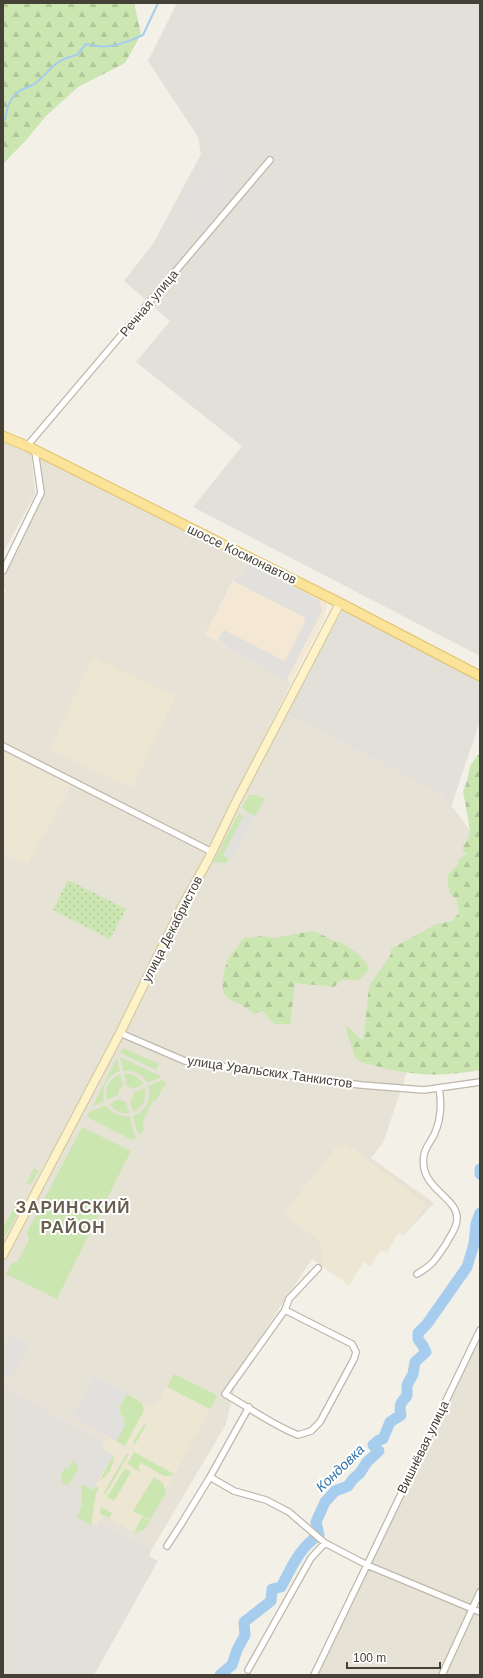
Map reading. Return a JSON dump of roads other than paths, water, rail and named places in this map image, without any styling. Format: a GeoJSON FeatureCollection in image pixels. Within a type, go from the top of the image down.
{"type":"FeatureCollection","features":[{"type":"Feature","properties":{"kind":"main road","name":"шоссе Космонавтов"},"geometry":{"type":"LineString","coordinates":[[3,436],[31,448],[340,603],[480,676]]}},
{"type":"Feature","properties":{"kind":"street","name":"Речная улица"},"geometry":{"type":"LineString","coordinates":[[31,448],[270,160]]}},
{"type":"Feature","properties":{"kind":"street"},"geometry":{"type":"LineString","coordinates":[[3,571],[40,493],[31,448]]}},
{"type":"Feature","properties":{"kind":"street","name":"улица Декабристов"},"geometry":{"type":"LineString","coordinates":[[3,1255],[120,1033],[180,911],[340,603]]}},
{"type":"Feature","properties":{"kind":"street"},"geometry":{"type":"LineString","coordinates":[[3,746],[212,852]]}},
{"type":"Feature","properties":{"kind":"street","name":"улица Уральских Танкистов"},"geometry":{"type":"LineString","coordinates":[[120,1033],[185,1061],[361,1085],[424,1090],[480,1082]]}},
{"type":"Feature","properties":{"kind":"street"},"geometry":{"type":"LineString","coordinates":[[417,1274],[432,1265],[455,1228],[457,1218],[454,1207],[433,1187],[425,1172],[424,1154],[434,1134],[440,1116],[439,1088]]}},
{"type":"Feature","properties":{"kind":"street"},"geometry":{"type":"LineString","coordinates":[[285,1310],[352,1344],[356,1352],[354,1359],[320,1422],[307,1434],[298,1436],[280,1428],[249,1407],[225,1394],[285,1310],[289,1299],[318,1268]]}},
{"type":"Feature","properties":{"kind":"street","name":"Вишнёвая улица"},"geometry":{"type":"LineString","coordinates":[[314,1675],[478,1340],[480,1330]]}},
{"type":"Feature","properties":{"kind":"street"},"geometry":{"type":"LineString","coordinates":[[166,1546],[210,1477],[249,1407]]}},
{"type":"Feature","properties":{"kind":"street"},"geometry":{"type":"LineString","coordinates":[[210,1477],[234,1491],[266,1500],[289,1512],[325,1543],[367,1565],[480,1612]]}},
{"type":"Feature","properties":{"kind":"street"},"geometry":{"type":"LineString","coordinates":[[248,1670],[311,1558],[325,1543]]}},
{"type":"Feature","properties":{"kind":"street"},"geometry":{"type":"LineString","coordinates":[[442,1675],[480,1592]]}},
{"type":"Feature","properties":{"kind":"waterway"},"geometry":{"type":"LineString","coordinates":[[3,120],[5,119],[14,95],[19,91],[32,86],[58,62],[77,55],[86,44],[94,46],[115,45],[143,35],[158,3]]}},
{"type":"Feature","properties":{"kind":"waterway","name":"Кондовка"},"geometry":{"type":"LineString","coordinates":[[480,1169],[480,1174]]}},
{"type":"Feature","properties":{"kind":"waterway","name":"Кондовка"},"geometry":{"type":"LineString","coordinates":[[220,1675],[232,1665],[237,1650],[245,1635],[244,1622],[271,1601],[272,1589],[281,1587],[301,1552],[319,1535],[316,1522],[325,1502],[335,1491],[348,1486],[360,1473],[367,1462],[379,1451],[373,1445],[379,1440],[383,1439],[390,1422],[401,1415],[401,1405],[407,1396],[407,1385],[413,1374],[415,1362],[426,1352],[418,1339],[418,1333],[427,1324],[467,1267],[474,1244],[476,1224],[480,1213]]}},
{"type":"Feature","properties":{"kind":"district","name":"ЗАРИНСКИЙ РАЙОН"},"geometry":{"type":"Point","coordinates":[73,1217]}}]}
